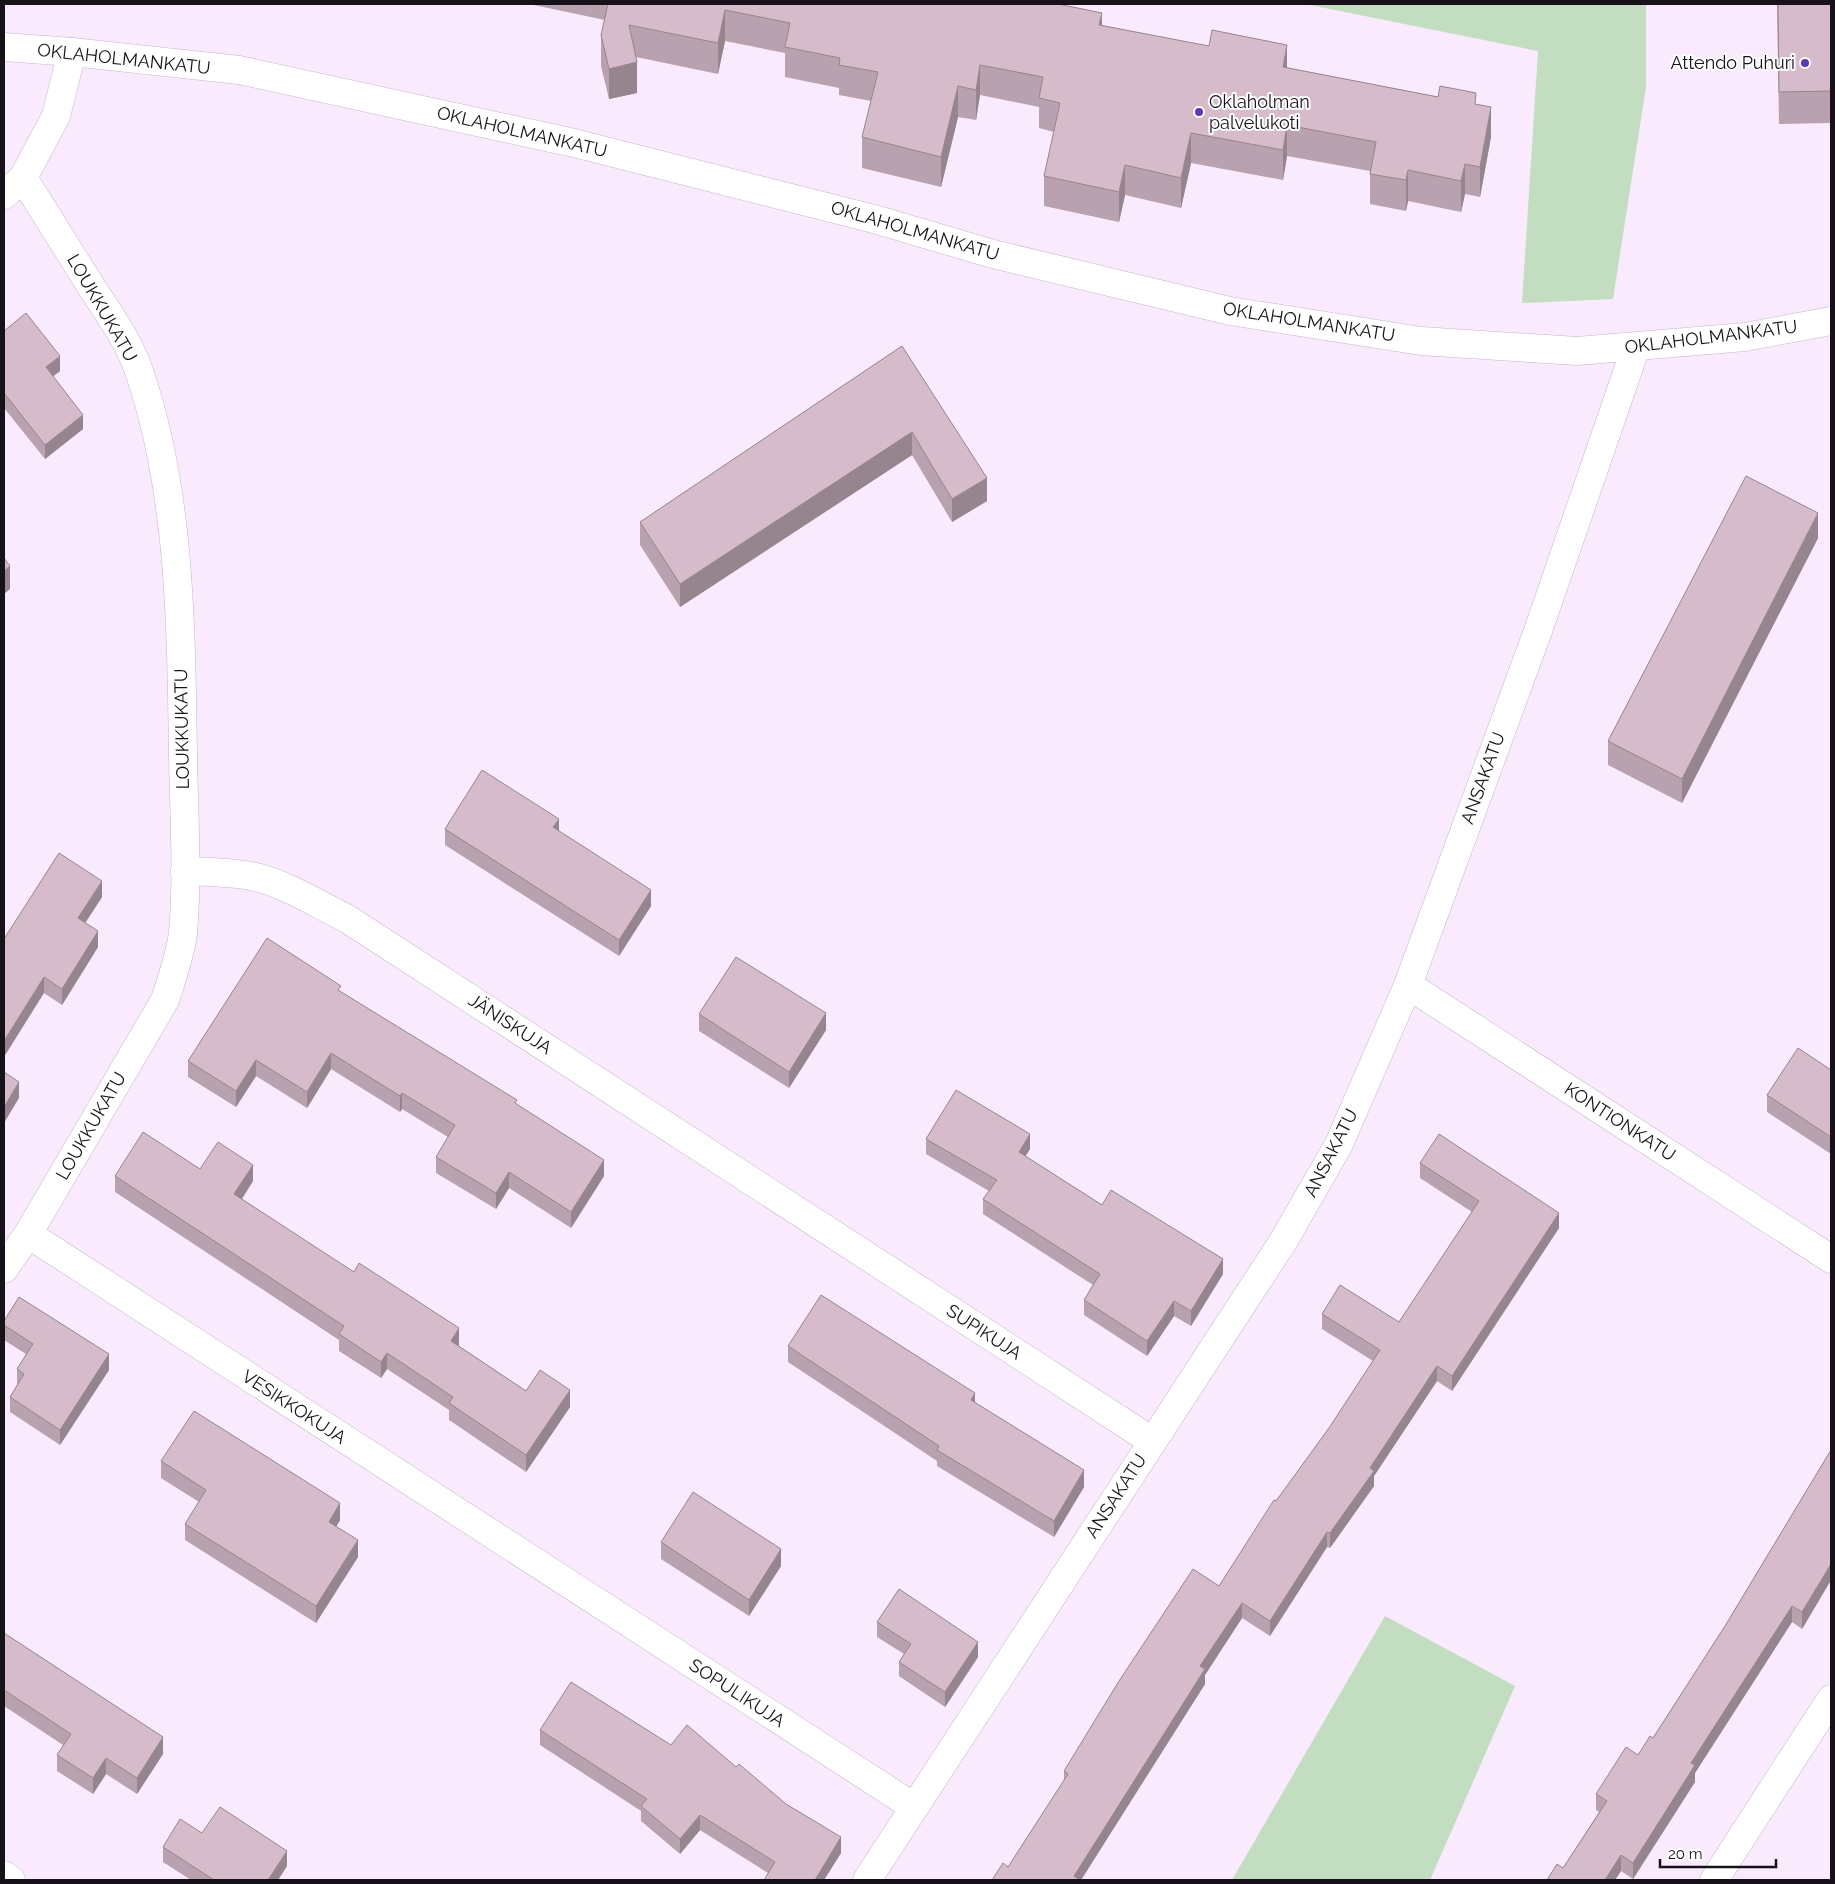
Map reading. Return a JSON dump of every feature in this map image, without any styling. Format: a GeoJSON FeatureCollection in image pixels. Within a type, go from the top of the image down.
{"type":"FeatureCollection","features":[{"type":"Feature","properties":{"kind":"street","name":"OKLAHOLMANKATU"},"geometry":{"type":"LineString","coordinates":[[4,47],[72,52],[239,70],[574,143],[874,219],[993,254],[1230,311],[1437,342],[1577,351],[1745,337],[1831,322]]}},
{"type":"Feature","properties":{"kind":"street"},"geometry":{"type":"LineString","coordinates":[[13,186],[56,116],[72,52]]}},
{"type":"Feature","properties":{"kind":"street","name":"LOUKKUKATU"},"geometry":{"type":"LineString","coordinates":[[4,1269],[28,1234],[165,1000],[177,963],[183,934],[185,871],[182,686],[175,554],[164,463],[153,418],[140,373],[125,340],[13,186]]}},
{"type":"Feature","properties":{"kind":"street","name":"ANSAKATU"},"geometry":{"type":"LineString","coordinates":[[867,1880],[1284,1240],[1339,1144],[1408,985],[1542,618],[1636,347]]}},
{"type":"Feature","properties":{"kind":"street","name":"JÄNISKUJA"},"geometry":{"type":"LineString","coordinates":[[185,871],[228,872],[253,877],[284,888],[346,918],[815,1224]]}},
{"type":"Feature","properties":{"kind":"street","name":"KONTIONKATU"},"geometry":{"type":"LineString","coordinates":[[1408,985],[1831,1260]]}},
{"type":"Feature","properties":{"kind":"street","name":"SUPIKUJA"},"geometry":{"type":"LineString","coordinates":[[815,1224],[1152,1441]]}},
{"type":"Feature","properties":{"kind":"street","name":"VESIKKOKUJA"},"geometry":{"type":"LineString","coordinates":[[28,1234],[560,1580]]}},
{"type":"Feature","properties":{"kind":"street","name":"SOPULIKUJA"},"geometry":{"type":"LineString","coordinates":[[560,1580],[914,1807]]}},
{"type":"Feature","properties":{"kind":"street"},"geometry":{"type":"LineString","coordinates":[[1714,1880],[1831,1699]]}},
{"type":"Feature","properties":{"kind":"street"},"geometry":{"type":"LineString","coordinates":[[4,1875],[11,1880]]}},
{"type":"Feature","properties":{"kind":"green space"},"geometry":{"type":"Polygon","coordinates":[[[1305,4],[1646,4],[1646,87],[1613,299],[1522,303],[1538,51],[1305,4]]]}},
{"type":"Feature","properties":{"kind":"green space"},"geometry":{"type":"Polygon","coordinates":[[[1385,1616],[1515,1686],[1430,1880],[1232,1880],[1385,1616]]]}},
{"type":"Feature","properties":{"kind":"building","name":"Oklaholman palvelukoti"},"geometry":{"type":"Polygon","coordinates":[[[608,4],[1058,4],[1102,13],[1099,25],[1209,46],[1212,30],[1287,45],[1283,67],[1438,97],[1440,86],[1476,93],[1475,104],[1491,107],[1480,167],[1465,164],[1461,181],[1408,170],[1406,180],[1370,174],[1376,142],[1287,125],[1283,150],[1191,133],[1181,178],[1125,165],[1119,192],[1044,176],[1060,103],[1039,98],[1043,77],[980,65],[976,90],[958,86],[941,157],[862,137],[878,72],[839,65],[840,58],[785,47],[790,23],[725,10],[718,43],[629,25],[637,62],[609,69],[601,35],[608,4]]]}},
{"type":"Feature","properties":{"kind":"building","name":"Attendo Puhuri"},"geometry":{"type":"Polygon","coordinates":[[[1778,4],[1831,4],[1831,91],[1779,92],[1778,4]]]}},
{"type":"Feature","properties":{"kind":"building"},"geometry":{"type":"Polygon","coordinates":[[[26,313],[60,356],[46,367],[83,415],[45,445],[4,393],[4,331],[26,313]]]}},
{"type":"Feature","properties":{"kind":"building"},"geometry":{"type":"Polygon","coordinates":[[[902,346],[987,478],[952,499],[912,432],[680,584],[640,522],[902,346]]]}},
{"type":"Feature","properties":{"kind":"building"},"geometry":{"type":"Polygon","coordinates":[[[1746,476],[1818,513],[1682,779],[1608,741],[1746,476]]]}},
{"type":"Feature","properties":{"kind":"building"},"geometry":{"type":"Polygon","coordinates":[[[4,558],[10,566],[4,571],[4,558]]]}},
{"type":"Feature","properties":{"kind":"building"},"geometry":{"type":"Polygon","coordinates":[[[482,770],[559,819],[553,827],[651,890],[619,940],[445,829],[482,770]]]}},
{"type":"Feature","properties":{"kind":"building"},"geometry":{"type":"Polygon","coordinates":[[[59,853],[102,881],[78,918],[98,931],[62,989],[44,977],[4,1041],[4,939],[59,853]]]}},
{"type":"Feature","properties":{"kind":"building"},"geometry":{"type":"Polygon","coordinates":[[[267,938],[341,986],[338,990],[517,1100],[515,1103],[604,1160],[571,1212],[509,1172],[496,1193],[436,1157],[455,1125],[402,1093],[400,1096],[331,1053],[307,1092],[256,1060],[236,1091],[188,1061],[267,938]]]}},
{"type":"Feature","properties":{"kind":"building"},"geometry":{"type":"Polygon","coordinates":[[[736,957],[826,1013],[789,1072],[699,1014],[736,957]]]}},
{"type":"Feature","properties":{"kind":"building"},"geometry":{"type":"Polygon","coordinates":[[[1798,1048],[1831,1070],[1831,1137],[1767,1095],[1798,1048]]]}},
{"type":"Feature","properties":{"kind":"building"},"geometry":{"type":"Polygon","coordinates":[[[4,1072],[19,1082],[4,1107],[4,1072]]]}},
{"type":"Feature","properties":{"kind":"building"},"geometry":{"type":"Polygon","coordinates":[[[956,1090],[1030,1134],[1019,1152],[1102,1205],[1111,1190],[1223,1259],[1191,1311],[1174,1301],[1147,1341],[1084,1300],[1100,1274],[983,1199],[997,1180],[926,1139],[956,1090]]]}},
{"type":"Feature","properties":{"kind":"building"},"geometry":{"type":"Polygon","coordinates":[[[143,1132],[200,1169],[218,1142],[253,1165],[234,1194],[354,1272],[359,1263],[459,1328],[451,1341],[526,1391],[540,1370],[570,1390],[526,1455],[449,1403],[453,1397],[387,1353],[381,1362],[339,1334],[344,1326],[115,1176],[143,1132]]]}},
{"type":"Feature","properties":{"kind":"building"},"geometry":{"type":"Polygon","coordinates":[[[1439,1134],[1559,1213],[1452,1376],[1437,1366],[1370,1468],[1374,1471],[1330,1533],[1327,1532],[1270,1621],[1242,1603],[1200,1666],[1205,1669],[1074,1876],[1080,1880],[992,1880],[1003,1863],[1008,1867],[1068,1774],[1064,1771],[1119,1681],[1193,1569],[1219,1586],[1274,1500],[1276,1501],[1329,1428],[1380,1350],[1322,1314],[1340,1285],[1399,1322],[1479,1201],[1420,1163],[1439,1134]]]}},
{"type":"Feature","properties":{"kind":"building"},"geometry":{"type":"Polygon","coordinates":[[[821,1295],[975,1393],[971,1400],[1084,1470],[1054,1521],[937,1450],[939,1446],[788,1346],[821,1295]]]}},
{"type":"Feature","properties":{"kind":"building"},"geometry":{"type":"Polygon","coordinates":[[[19,1297],[109,1354],[60,1430],[10,1397],[24,1374],[17,1369],[33,1344],[4,1325],[4,1321],[19,1297]]]}},
{"type":"Feature","properties":{"kind":"building"},"geometry":{"type":"Polygon","coordinates":[[[194,1411],[340,1503],[329,1522],[358,1540],[316,1606],[185,1524],[206,1490],[161,1461],[194,1411]]]}},
{"type":"Feature","properties":{"kind":"building"},"geometry":{"type":"Polygon","coordinates":[[[1831,1450],[1831,1564],[1802,1612],[1792,1606],[1691,1763],[1695,1765],[1633,1863],[1621,1855],[1605,1880],[1547,1880],[1557,1864],[1563,1868],[1607,1801],[1596,1794],[1626,1747],[1638,1755],[1650,1736],[1653,1738],[1725,1626],[1831,1450]]]}},
{"type":"Feature","properties":{"kind":"building"},"geometry":{"type":"Polygon","coordinates":[[[693,1492],[781,1549],[749,1600],[661,1542],[693,1492]]]}},
{"type":"Feature","properties":{"kind":"building"},"geometry":{"type":"Polygon","coordinates":[[[899,1589],[978,1642],[945,1692],[899,1662],[911,1644],[877,1622],[899,1589]]]}},
{"type":"Feature","properties":{"kind":"building"},"geometry":{"type":"Polygon","coordinates":[[[4,1633],[163,1737],[137,1778],[106,1758],[93,1778],[57,1755],[71,1734],[4,1690],[4,1633]]]}},
{"type":"Feature","properties":{"kind":"building"},"geometry":{"type":"Polygon","coordinates":[[[571,1682],[671,1745],[687,1725],[736,1767],[739,1764],[786,1804],[841,1837],[815,1880],[764,1880],[775,1862],[700,1815],[680,1839],[641,1806],[647,1799],[540,1730],[571,1682]]]}},
{"type":"Feature","properties":{"kind":"building"},"geometry":{"type":"Polygon","coordinates":[[[220,1807],[287,1851],[268,1880],[214,1880],[163,1847],[180,1819],[202,1833],[220,1807]]]}},
{"type":"Feature","properties":{"kind":"place","name":"Attendo Puhuri"},"geometry":{"type":"Point","coordinates":[1805,63]}},
{"type":"Feature","properties":{"kind":"place","name":"Oklaholman palvelukoti"},"geometry":{"type":"Point","coordinates":[1199,112]}}]}
